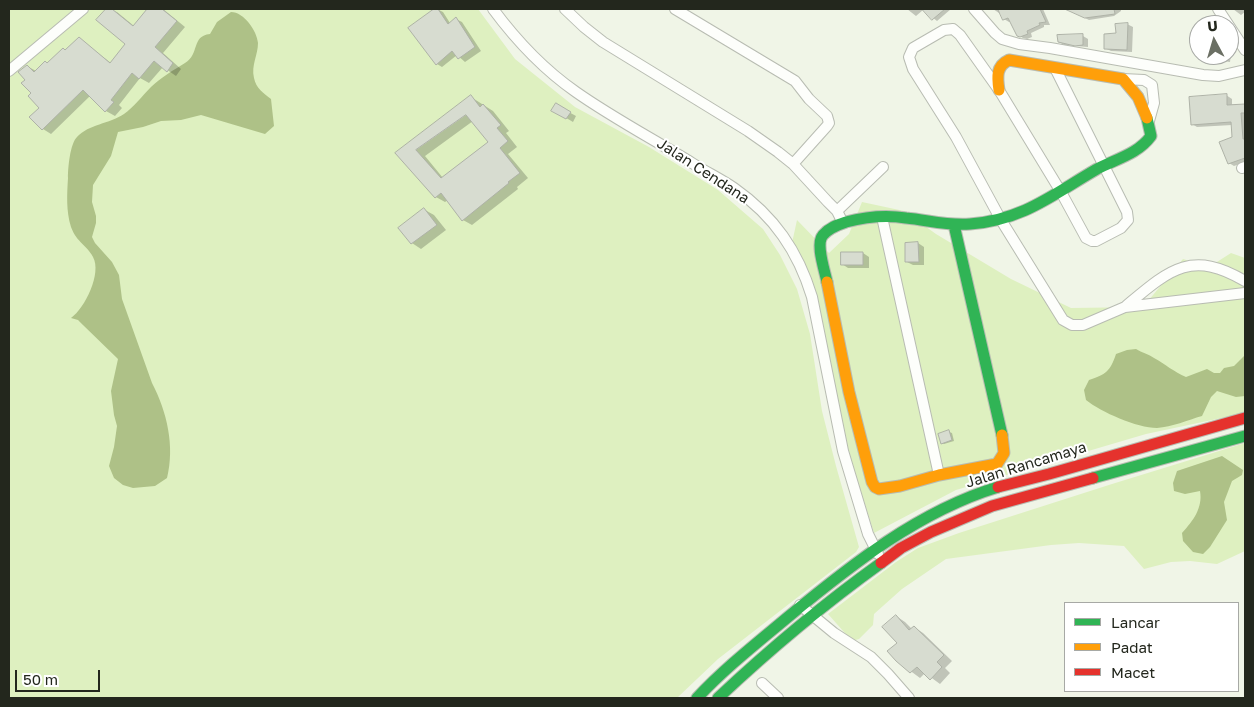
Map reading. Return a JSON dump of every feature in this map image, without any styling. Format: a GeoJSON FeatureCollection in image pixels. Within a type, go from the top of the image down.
{"type":"FeatureCollection","features":[{"type":"Feature","properties":{"kind":"street"},"geometry":{"type":"LineString","coordinates":[[9,71],[83,9]]}},
{"type":"Feature","properties":{"kind":"street","name":"Jalan Cendana"},"geometry":{"type":"LineString","coordinates":[[493,9],[522,45],[562,82],[612,115],[733,187],[757,206],[788,241],[804,272],[812,297],[843,452],[856,499],[875,549],[882,562]]}},
{"type":"Feature","properties":{"kind":"street"},"geometry":{"type":"LineString","coordinates":[[565,9],[603,42],[748,131],[793,164],[837,211],[843,223]]}},
{"type":"Feature","properties":{"kind":"street"},"geometry":{"type":"LineString","coordinates":[[676,9],[794,82],[829,118],[827,126],[793,164]]}},
{"type":"Feature","properties":{"kind":"street"},"geometry":{"type":"LineString","coordinates":[[974,9],[995,34],[1002,39],[1019,44],[1203,75],[1219,76],[1245,70]]}},
{"type":"Feature","properties":{"kind":"street"},"geometry":{"type":"LineString","coordinates":[[1218,9],[1245,50]]}},
{"type":"Feature","properties":{"kind":"street"},"geometry":{"type":"LineString","coordinates":[[1054,68],[1127,212],[1128,220],[1121,228],[1096,241],[1086,238],[1062,192],[999,90],[960,35],[953,29],[944,30],[913,48],[909,57],[913,69],[956,138],[1000,220],[1063,320],[1072,325],[1082,325],[1125,307],[1245,293]]}},
{"type":"Feature","properties":{"kind":"street"},"geometry":{"type":"LineString","coordinates":[[999,90],[998,68],[1006,61],[1022,61],[1123,79],[1144,80],[1152,85],[1154,103],[1149,121]]}},
{"type":"Feature","properties":{"kind":"street"},"geometry":{"type":"LineString","coordinates":[[954,225],[1004,445],[1004,455],[997,464],[939,475],[883,489],[876,488],[872,482],[849,392],[827,273],[818,243],[820,235],[825,230],[843,223],[882,216],[954,225],[1000,220],[1062,192],[1103,166],[1132,152],[1146,143],[1151,136],[1149,121],[1131,85],[1123,79]]}},
{"type":"Feature","properties":{"kind":"street"},"geometry":{"type":"LineString","coordinates":[[837,211],[883,167]]}},
{"type":"Feature","properties":{"kind":"street"},"geometry":{"type":"LineString","coordinates":[[882,216],[939,475]]}},
{"type":"Feature","properties":{"kind":"street"},"geometry":{"type":"LineString","coordinates":[[1125,307],[1159,279],[1184,266],[1194,264],[1213,266],[1231,272],[1245,281]]}},
{"type":"Feature","properties":{"kind":"street","name":"Jalan Rancamaya"},"geometry":{"type":"LineString","coordinates":[[697,698],[733,662],[800,605],[875,549],[930,516],[982,492],[1245,418]]}},
{"type":"Feature","properties":{"kind":"street","name":"Jalan Rancamaya"},"geometry":{"type":"LineString","coordinates":[[718,698],[812,616],[882,562],[930,532],[992,506],[1241,437]]}},
{"type":"Feature","properties":{"kind":"street"},"geometry":{"type":"LineString","coordinates":[[800,605],[834,633],[870,657],[909,698]]}},
{"type":"Feature","properties":{"kind":"street"},"geometry":{"type":"LineString","coordinates":[[762,683],[778,698]]}},
{"type":"Feature","properties":{"kind":"shaded area"},"geometry":{"type":"Polygon","coordinates":[[[9,9],[478,9],[515,59],[575,107],[649,147],[718,190],[763,229],[780,255],[797,289],[810,334],[822,411],[859,547],[856,552],[718,659],[677,698],[9,698],[9,9]]]}},
{"type":"Feature","properties":{"kind":"shaded area"},"geometry":{"type":"Polygon","coordinates":[[[231,12],[241,15],[249,23],[257,38],[257,52],[253,69],[254,78],[258,87],[271,99],[274,126],[265,134],[201,115],[181,120],[161,121],[118,132],[111,156],[93,185],[92,202],[96,223],[92,237],[112,262],[119,275],[122,299],[162,406],[170,442],[167,478],[155,486],[133,488],[123,485],[114,478],[109,466],[117,426],[111,391],[118,359],[78,320],[71,318],[82,306],[91,290],[94,281],[95,264],[93,257],[76,237],[69,221],[67,196],[71,150],[77,137],[87,129],[124,114],[154,84],[190,59],[200,38],[210,34],[217,22],[231,12]]]}},
{"type":"Feature","properties":{"kind":"shaded area"},"geometry":{"type":"Polygon","coordinates":[[[862,202],[904,211],[936,234],[1011,279],[1071,308],[1143,307],[1183,259],[1209,267],[1231,253],[1245,258],[1245,413],[1146,434],[956,490],[874,533],[836,414],[830,367],[792,243],[797,220],[829,253],[849,234],[862,202]]]}},
{"type":"Feature","properties":{"kind":"shaded area"},"geometry":{"type":"Polygon","coordinates":[[[1136,349],[1186,377],[1207,369],[1214,373],[1220,373],[1224,368],[1234,366],[1245,355],[1245,396],[1236,397],[1217,391],[1211,397],[1202,416],[1157,428],[1140,425],[1120,418],[1086,400],[1084,390],[1089,380],[1107,372],[1116,354],[1136,349]]]}},
{"type":"Feature","properties":{"kind":"shaded area"},"geometry":{"type":"Polygon","coordinates":[[[1245,443],[1245,551],[1217,564],[1190,561],[1171,562],[1144,569],[1124,546],[1079,543],[1051,545],[946,559],[902,589],[874,614],[873,625],[859,639],[852,641],[828,614],[896,562],[918,548],[959,533],[1245,443]]]}},
{"type":"Feature","properties":{"kind":"shaded area"},"geometry":{"type":"Polygon","coordinates":[[[1222,456],[1243,470],[1242,475],[1232,481],[1224,502],[1227,520],[1210,547],[1203,554],[1193,552],[1183,541],[1182,533],[1199,509],[1200,491],[1185,494],[1174,491],[1173,483],[1177,471],[1222,456]]]}},
{"type":"Feature","properties":{"kind":"building"},"geometry":{"type":"Polygon","coordinates":[[[106,9],[112,9],[133,26],[147,9],[162,9],[177,21],[155,47],[173,63],[167,72],[154,61],[139,79],[132,73],[111,100],[114,102],[105,112],[83,90],[42,130],[29,117],[39,108],[28,96],[31,93],[21,83],[25,80],[18,72],[27,65],[34,72],[45,61],[47,63],[63,48],[65,50],[79,37],[110,63],[125,44],[96,20],[106,9]]]}},
{"type":"Feature","properties":{"kind":"building"},"geometry":{"type":"Polygon","coordinates":[[[434,9],[438,9],[448,24],[456,17],[475,47],[458,59],[452,51],[436,65],[408,28],[434,9]]]}},
{"type":"Feature","properties":{"kind":"building"},"geometry":{"type":"Polygon","coordinates":[[[922,9],[945,9],[932,20],[922,9]]]}},
{"type":"Feature","properties":{"kind":"building"},"geometry":{"type":"Polygon","coordinates":[[[998,9],[1040,9],[1046,22],[1039,23],[1040,25],[1027,31],[1028,34],[1020,37],[1017,36],[1008,18],[1003,20],[998,9]]]}},
{"type":"Feature","properties":{"kind":"building"},"geometry":{"type":"Polygon","coordinates":[[[1065,9],[1114,9],[1115,14],[1085,18],[1065,9]]]}},
{"type":"Feature","properties":{"kind":"building"},"geometry":{"type":"Polygon","coordinates":[[[1128,23],[1127,50],[1104,49],[1104,34],[1116,33],[1115,24],[1128,23]]]}},
{"type":"Feature","properties":{"kind":"building"},"geometry":{"type":"Polygon","coordinates":[[[1083,34],[1083,45],[1075,46],[1058,42],[1057,35],[1083,34]]]}},
{"type":"Feature","properties":{"kind":"building"},"geometry":{"type":"Polygon","coordinates":[[[1227,94],[1227,105],[1245,104],[1245,113],[1241,113],[1243,139],[1245,139],[1245,158],[1228,164],[1219,142],[1232,137],[1231,122],[1191,125],[1189,97],[1227,94]]]}},
{"type":"Feature","properties":{"kind":"building"},"geometry":{"type":"Polygon","coordinates":[[[471,95],[480,107],[483,104],[501,125],[497,128],[508,141],[500,148],[520,173],[462,221],[441,193],[435,198],[395,153],[471,95]],[[466,115],[416,150],[441,178],[488,142],[466,115]]]}},
{"type":"Feature","properties":{"kind":"building"},"geometry":{"type":"Polygon","coordinates":[[[556,103],[571,112],[566,119],[551,111],[556,103]]]}},
{"type":"Feature","properties":{"kind":"building"},"geometry":{"type":"Polygon","coordinates":[[[424,208],[437,225],[411,244],[398,228],[424,208]]]}},
{"type":"Feature","properties":{"kind":"building"},"geometry":{"type":"Polygon","coordinates":[[[918,242],[919,262],[905,262],[905,243],[918,242]]]}},
{"type":"Feature","properties":{"kind":"building"},"geometry":{"type":"Polygon","coordinates":[[[841,252],[863,252],[863,265],[841,265],[841,252]]]}},
{"type":"Feature","properties":{"kind":"building"},"geometry":{"type":"Polygon","coordinates":[[[949,430],[952,440],[941,444],[938,434],[949,430]]]}},
{"type":"Feature","properties":{"kind":"building"},"geometry":{"type":"Polygon","coordinates":[[[896,615],[909,630],[914,626],[944,655],[937,662],[942,667],[930,680],[917,667],[910,673],[887,651],[897,643],[882,627],[896,615]]]}},
{"type":"Feature","properties":{"kind":"traffic: fast"},"geometry":{"type":"LineString","coordinates":[[827,282],[820,245],[823,235],[833,227],[853,220],[876,217],[898,217],[945,224],[970,224],[989,222],[1022,212],[1140,147],[1151,136],[1147,118]]}},
{"type":"Feature","properties":{"kind":"traffic: fast"},"geometry":{"type":"LineString","coordinates":[[954,225],[1002,435]]}},
{"type":"Feature","properties":{"kind":"traffic: fast"},"geometry":{"type":"LineString","coordinates":[[1093,478],[1245,436]]}},
{"type":"Feature","properties":{"kind":"traffic: fast"},"geometry":{"type":"LineString","coordinates":[[697,698],[753,646],[861,559],[913,525],[941,510],[969,497],[998,487]]}},
{"type":"Feature","properties":{"kind":"traffic: fast"},"geometry":{"type":"LineString","coordinates":[[718,698],[797,628],[881,563]]}},
{"type":"Feature","properties":{"kind":"traffic: slow"},"geometry":{"type":"LineString","coordinates":[[999,90],[998,72],[1002,65],[1009,60],[1123,79],[1138,97],[1147,118]]}},
{"type":"Feature","properties":{"kind":"traffic: slow"},"geometry":{"type":"LineString","coordinates":[[827,282],[849,392],[872,482],[875,487],[879,489],[900,486],[939,475],[997,464],[1004,453],[1002,435]]}},
{"type":"Feature","properties":{"kind":"traffic: jam"},"geometry":{"type":"LineString","coordinates":[[998,487],[1245,418]]}},
{"type":"Feature","properties":{"kind":"traffic: jam"},"geometry":{"type":"LineString","coordinates":[[881,563],[901,548],[931,532],[992,506],[1093,478]]}}]}
